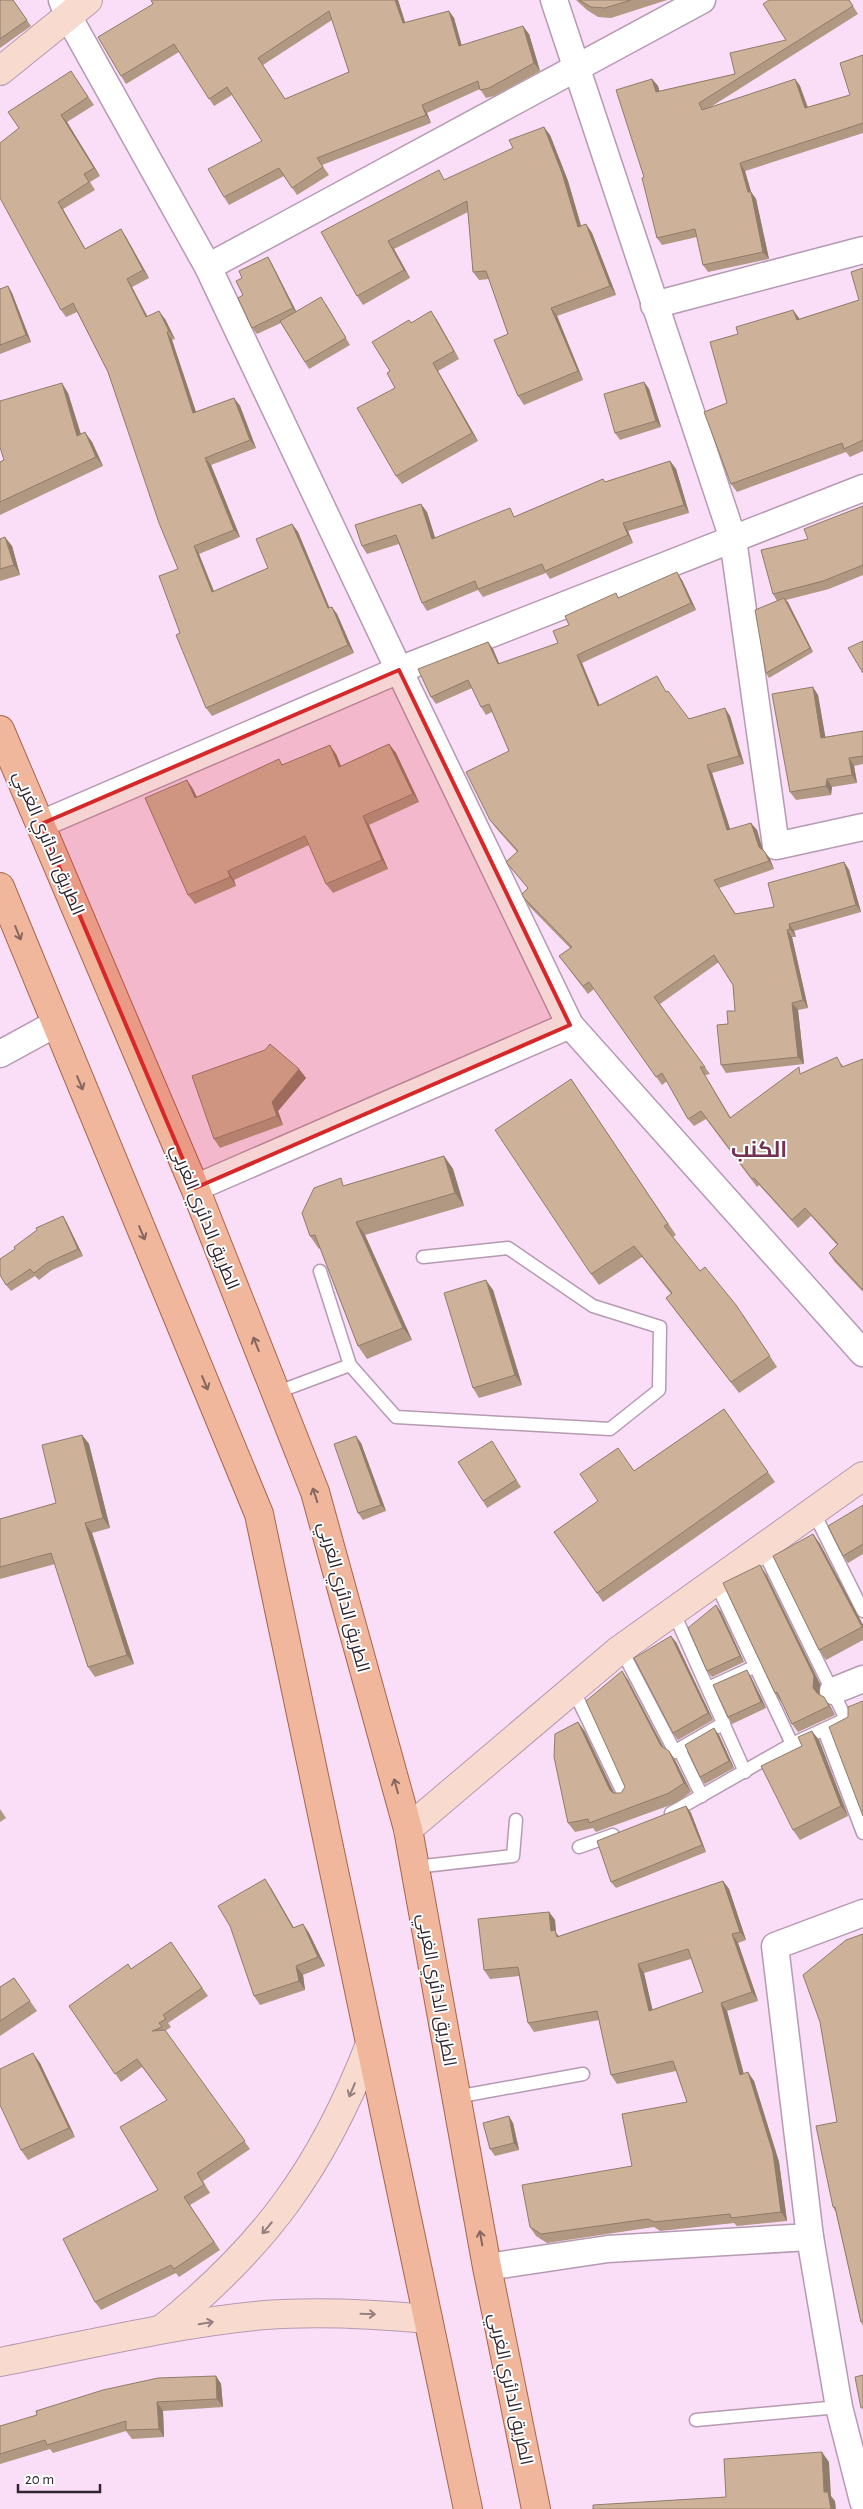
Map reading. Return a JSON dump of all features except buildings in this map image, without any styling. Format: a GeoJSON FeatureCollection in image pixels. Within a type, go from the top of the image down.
{"type":"FeatureCollection","features":[{"type":"Feature","properties":{"kind":"main road","name":"الطريق الدائري الغربي"},"geometry":{"type":"LineString","coordinates":[[0,730],[195,1188],[315,1492],[408,1828],[487,2267],[536,2509]]}},
{"type":"Feature","properties":{"kind":"main road"},"geometry":{"type":"LineString","coordinates":[[0,887],[259,1514],[468,2509]]}},
{"type":"Feature","properties":{"kind":"street"},"geometry":{"type":"LineString","coordinates":[[554,0],[654,306],[733,539],[776,846],[863,827]]}},
{"type":"Feature","properties":{"kind":"street"},"geometry":{"type":"LineString","coordinates":[[208,267],[702,0]]}},
{"type":"Feature","properties":{"kind":"street"},"geometry":{"type":"LineString","coordinates":[[0,71],[73,5],[208,267],[570,1025],[863,1353]]}},
{"type":"Feature","properties":{"kind":"street"},"geometry":{"type":"LineString","coordinates":[[654,306],[863,250]]}},
{"type":"Feature","properties":{"kind":"street"},"geometry":{"type":"LineString","coordinates":[[41,824],[399,670],[863,488]]}},
{"type":"Feature","properties":{"kind":"street"},"geometry":{"type":"LineString","coordinates":[[0,1054],[55,1024]]}},
{"type":"Feature","properties":{"kind":"street"},"geometry":{"type":"LineString","coordinates":[[195,1188],[570,1025]]}},
{"type":"Feature","properties":{"kind":"street"},"geometry":{"type":"LineString","coordinates":[[408,1828],[621,1649],[863,1476]]}},
{"type":"Feature","properties":{"kind":"street"},"geometry":{"type":"LineString","coordinates":[[834,1692],[863,1679]]}},
{"type":"Feature","properties":{"kind":"street"},"geometry":{"type":"LineString","coordinates":[[863,1913],[775,1946],[810,2237],[839,2407],[863,2501]]}},
{"type":"Feature","properties":{"kind":"street"},"geometry":{"type":"LineString","coordinates":[[158,2332],[199,2299],[236,2264],[301,2183],[328,2139],[348,2100],[370,2044]]}},
{"type":"Feature","properties":{"kind":"street"},"geometry":{"type":"LineString","coordinates":[[487,2267],[608,2249],[810,2237]]}},
{"type":"Feature","properties":{"kind":"street"},"geometry":{"type":"LineString","coordinates":[[0,2362],[212,2322],[266,2315],[347,2314],[428,2319]]}},
{"type":"Feature","properties":{"kind":"lane"},"geometry":{"type":"LineString","coordinates":[[320,1271],[350,1365],[396,1417],[610,1429],[659,1390],[660,1327],[593,1306],[508,1248],[423,1256]]}},
{"type":"Feature","properties":{"kind":"lane"},"geometry":{"type":"LineString","coordinates":[[275,1393],[350,1365]]}},
{"type":"Feature","properties":{"kind":"lane"},"geometry":{"type":"LineString","coordinates":[[813,1511],[863,1611]]}},
{"type":"Feature","properties":{"kind":"lane"},"geometry":{"type":"LineString","coordinates":[[660,1817],[679,1810],[792,1744],[846,1720],[834,1692],[762,1548]]}},
{"type":"Feature","properties":{"kind":"lane"},"geometry":{"type":"LineString","coordinates":[[715,1582],[792,1744]]}},
{"type":"Feature","properties":{"kind":"lane"},"geometry":{"type":"LineString","coordinates":[[673,1611],[745,1772]]}},
{"type":"Feature","properties":{"kind":"lane"},"geometry":{"type":"LineString","coordinates":[[621,1649],[674,1752],[724,1723]]}},
{"type":"Feature","properties":{"kind":"lane"},"geometry":{"type":"LineString","coordinates":[[708,1688],[756,1666]]}},
{"type":"Feature","properties":{"kind":"lane"},"geometry":{"type":"LineString","coordinates":[[573,1689],[624,1795]]}},
{"type":"Feature","properties":{"kind":"lane"},"geometry":{"type":"LineString","coordinates":[[824,1730],[863,1833]]}},
{"type":"Feature","properties":{"kind":"lane"},"geometry":{"type":"LineString","coordinates":[[679,1749],[702,1796]]}},
{"type":"Feature","properties":{"kind":"lane"},"geometry":{"type":"LineString","coordinates":[[415,1867],[513,1856],[516,1820]]}},
{"type":"Feature","properties":{"kind":"lane"},"geometry":{"type":"LineString","coordinates":[[580,1847],[624,1830]]}},
{"type":"Feature","properties":{"kind":"lane"},"geometry":{"type":"LineString","coordinates":[[456,2097],[583,2074]]}},
{"type":"Feature","properties":{"kind":"lane"},"geometry":{"type":"LineString","coordinates":[[696,2420],[839,2407]]}},
{"type":"Feature","properties":{"kind":"highlighted area"},"geometry":{"type":"Polygon","coordinates":[[[399,670],[570,1025],[195,1188],[41,824],[399,670]]]}},
{"type":"Feature","properties":{"kind":"district","name":"الكنب"},"geometry":{"type":"Point","coordinates":[759,1149]}}]}
